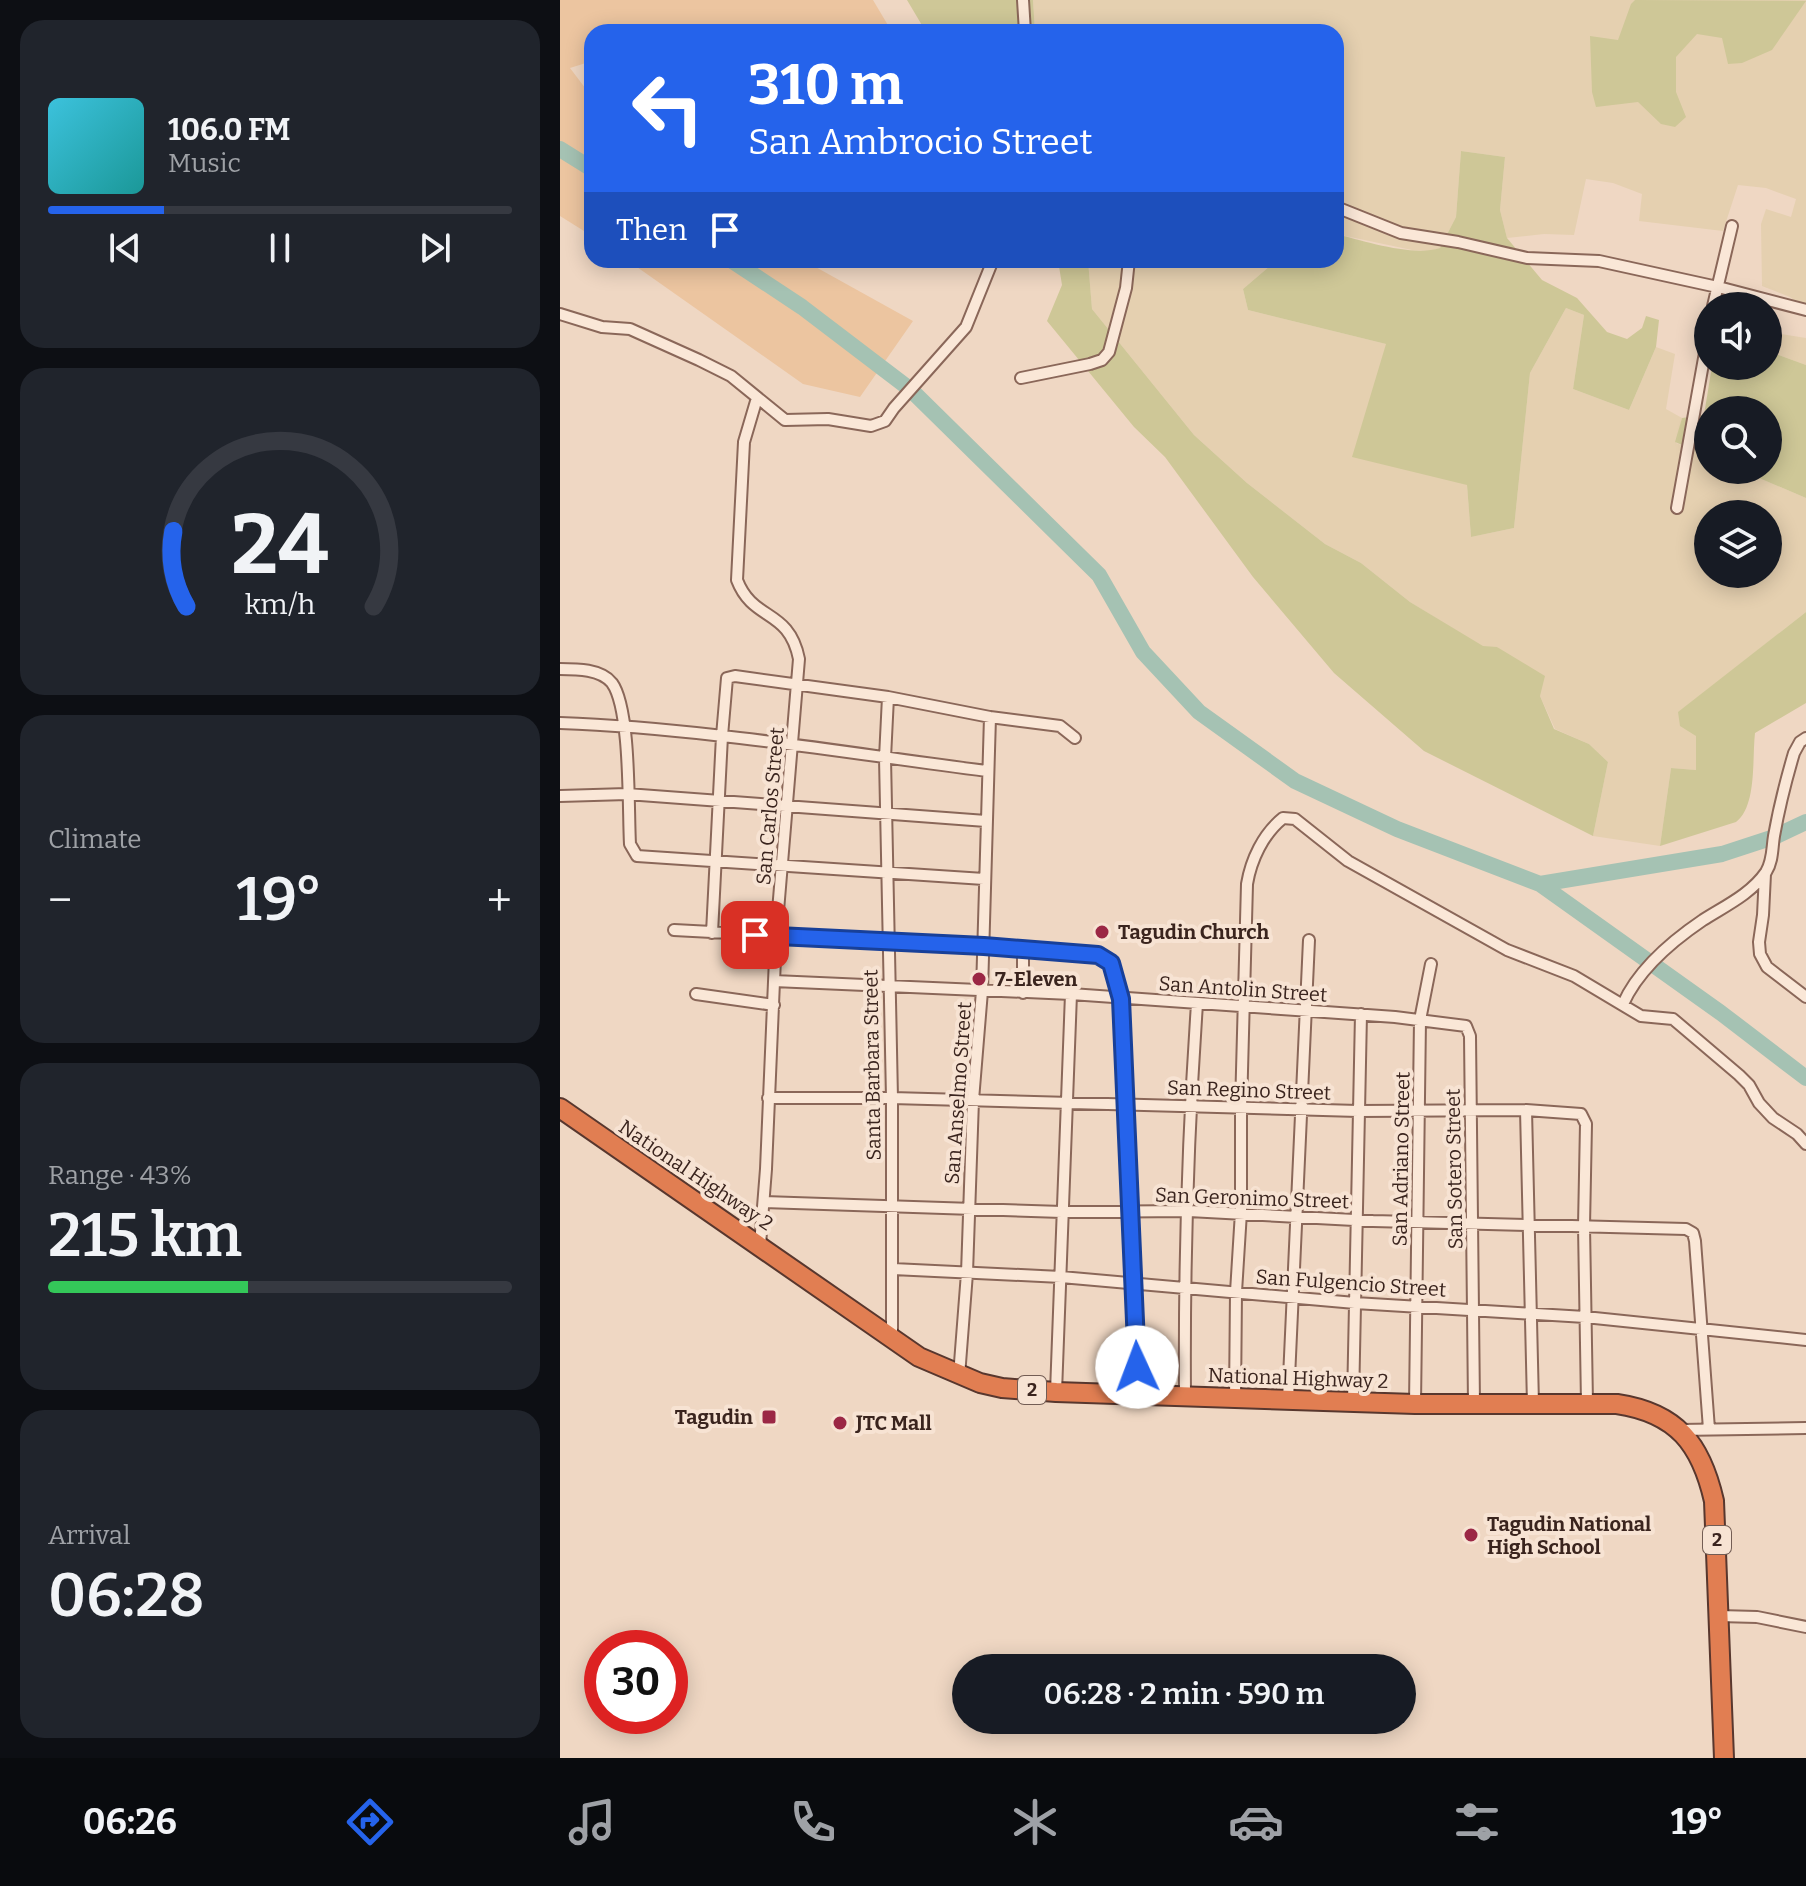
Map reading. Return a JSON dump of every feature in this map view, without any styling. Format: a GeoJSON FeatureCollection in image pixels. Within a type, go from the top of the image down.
{"type":"FeatureCollection","features":[{"type":"Feature","properties":{"kind":"highway","name":"National Highway 2"},"geometry":{"type":"LineString","coordinates":[[560,1108],[919,1357],[959,1376],[1002,1388],[1415,1404],[1617,1404],[1647,1410],[1679,1430],[1703,1461],[1714,1501],[1724,1758]]}},
{"type":"Feature","properties":{"kind":"street"},"geometry":{"type":"LineString","coordinates":[[1023,0],[1024,24]]}},
{"type":"Feature","properties":{"kind":"street"},"geometry":{"type":"LineString","coordinates":[[1344,210],[1401,233],[1527,258],[1599,261],[1806,310]]}},
{"type":"Feature","properties":{"kind":"street"},"geometry":{"type":"LineString","coordinates":[[1715,292],[1732,226]]}},
{"type":"Feature","properties":{"kind":"street"},"geometry":{"type":"LineString","coordinates":[[560,314],[602,327],[630,329],[643,334],[731,376],[785,420],[828,419],[871,426],[879,425],[966,327],[990,268]]}},
{"type":"Feature","properties":{"kind":"street"},"geometry":{"type":"LineString","coordinates":[[1021,378],[1102,360],[1109,352],[1128,268]]}},
{"type":"Feature","properties":{"kind":"street"},"geometry":{"type":"LineString","coordinates":[[1677,508],[1700,380]]}},
{"type":"Feature","properties":{"kind":"street","name":"San Carlos Street"},"geometry":{"type":"LineString","coordinates":[[757,398],[744,442],[737,580],[746,598],[782,623],[792,635],[799,659],[776,935],[760,1245]]}},
{"type":"Feature","properties":{"kind":"street"},"geometry":{"type":"LineString","coordinates":[[560,669],[597,672],[613,684],[618,695],[624,725],[630,844],[634,854],[642,858],[984,879]]}},
{"type":"Feature","properties":{"kind":"street"},"geometry":{"type":"LineString","coordinates":[[712,933],[727,678],[735,676],[798,684],[1060,726],[1075,738]]}},
{"type":"Feature","properties":{"kind":"street","name":"Santa Barbara Street"},"geometry":{"type":"LineString","coordinates":[[888,697],[885,758],[892,1098],[892,1337]]}},
{"type":"Feature","properties":{"kind":"street","name":"San Anselmo Street"},"geometry":{"type":"LineString","coordinates":[[959,1376],[967,1273],[973,1100],[982,991],[990,717]]}},
{"type":"Feature","properties":{"kind":"street"},"geometry":{"type":"LineString","coordinates":[[560,723],[624,725],[722,736],[987,771]]}},
{"type":"Feature","properties":{"kind":"street"},"geometry":{"type":"LineString","coordinates":[[1623,1004],[1633,984],[1661,955],[1701,921],[1748,891],[1765,874],[1770,864],[1794,753],[1806,738]]}},
{"type":"Feature","properties":{"kind":"street"},"geometry":{"type":"LineString","coordinates":[[560,796],[627,794],[986,821]]}},
{"type":"Feature","properties":{"kind":"street"},"geometry":{"type":"LineString","coordinates":[[1235,1399],[1246,896],[1249,868],[1258,848],[1278,821],[1291,818],[1348,861],[1491,942],[1574,976],[1641,1016],[1673,1019],[1749,1085],[1759,1103],[1773,1118],[1806,1144]]}},
{"type":"Feature","properties":{"kind":"street"},"geometry":{"type":"LineString","coordinates":[[1765,874],[1760,954],[1767,967],[1806,997]]}},
{"type":"Feature","properties":{"kind":"street"},"geometry":{"type":"LineString","coordinates":[[674,930],[984,946],[1106,958],[1115,971],[1121,999],[1138,1394]]}},
{"type":"Feature","properties":{"kind":"street"},"geometry":{"type":"LineString","coordinates":[[1288,1400],[1309,940]]}},
{"type":"Feature","properties":{"kind":"street"},"geometry":{"type":"LineString","coordinates":[[1023,949],[1023,993]]}},
{"type":"Feature","properties":{"kind":"street","name":"San Adriano Street"},"geometry":{"type":"LineString","coordinates":[[1415,1404],[1420,1020],[1431,964]]}},
{"type":"Feature","properties":{"kind":"street","name":"San Antolin Street"},"geometry":{"type":"LineString","coordinates":[[774,981],[1071,994],[1361,1014],[1462,1024],[1468,1029]]}},
{"type":"Feature","properties":{"kind":"street"},"geometry":{"type":"LineString","coordinates":[[696,994],[774,1005]]}},
{"type":"Feature","properties":{"kind":"street"},"geometry":{"type":"LineString","coordinates":[[1056,1392],[1071,994]]}},
{"type":"Feature","properties":{"kind":"street"},"geometry":{"type":"LineString","coordinates":[[1185,1396],[1190,1106],[1197,1004]]}},
{"type":"Feature","properties":{"kind":"street"},"geometry":{"type":"LineString","coordinates":[[1353,1402],[1361,1014]]}},
{"type":"Feature","properties":{"kind":"street","name":"San Sotero Street"},"geometry":{"type":"LineString","coordinates":[[1468,1029],[1474,1404]]}},
{"type":"Feature","properties":{"kind":"street","name":"San Regino Street"},"geometry":{"type":"LineString","coordinates":[[768,1098],[892,1098],[1419,1112],[1526,1110],[1584,1115],[1584,1226]]}},
{"type":"Feature","properties":{"kind":"street"},"geometry":{"type":"LineString","coordinates":[[1526,1110],[1533,1404]]}},
{"type":"Feature","properties":{"kind":"street","name":"San Geronimo Street"},"geometry":{"type":"LineString","coordinates":[[764,1202],[1062,1212],[1241,1212],[1418,1223],[1689,1230],[1695,1241],[1700,1330]]}},
{"type":"Feature","properties":{"kind":"street"},"geometry":{"type":"LineString","coordinates":[[1584,1226],[1587,1403]]}},
{"type":"Feature","properties":{"kind":"street","name":"San Fulgencio Street"},"geometry":{"type":"LineString","coordinates":[[893,1269],[1061,1277],[1355,1303],[1585,1317],[1806,1340]]}},
{"type":"Feature","properties":{"kind":"street"},"geometry":{"type":"LineString","coordinates":[[1700,1330],[1709,1429]]}},
{"type":"Feature","properties":{"kind":"street"},"geometry":{"type":"LineString","coordinates":[[1679,1430],[1806,1428]]}},
{"type":"Feature","properties":{"kind":"street"},"geometry":{"type":"LineString","coordinates":[[1719,1616],[1784,1621],[1806,1627]]}},
{"type":"Feature","properties":{"kind":"shaded area"},"geometry":{"type":"Polygon","coordinates":[[[907,0],[1033,0],[1034,24],[921,24],[907,0]]]}},
{"type":"Feature","properties":{"kind":"shaded area"},"geometry":{"type":"Polygon","coordinates":[[[1033,0],[1806,0],[1806,310],[1782,292],[1762,286],[1761,224],[1766,209],[1791,217],[1796,199],[1766,188],[1738,185],[1723,231],[1639,221],[1642,194],[1613,183],[1586,179],[1574,235],[1507,238],[1500,210],[1505,157],[1461,151],[1456,217],[1440,248],[1432,251],[1412,250],[1344,236],[1344,24],[1034,24],[1033,0]]]}},
{"type":"Feature","properties":{"kind":"shaded area"},"geometry":{"type":"Polygon","coordinates":[[[1635,0],[1806,1],[1772,50],[1742,63],[1728,64],[1722,38],[1697,34],[1676,57],[1676,92],[1686,117],[1675,127],[1661,124],[1638,102],[1596,107],[1592,92],[1590,36],[1618,40],[1635,0]]]}},
{"type":"Feature","properties":{"kind":"shaded area"},"geometry":{"type":"Polygon","coordinates":[[[1461,151],[1505,157],[1500,210],[1507,238],[1542,280],[1577,298],[1607,332],[1627,339],[1642,328],[1646,316],[1659,320],[1656,347],[1629,410],[1573,389],[1584,315],[1566,308],[1530,373],[1514,528],[1471,537],[1467,485],[1352,457],[1386,344],[1248,310],[1243,289],[1268,268],[1344,268],[1344,236],[1416,251],[1440,248],[1456,217],[1461,151]]]}},
{"type":"Feature","properties":{"kind":"shaded area"},"geometry":{"type":"Polygon","coordinates":[[[1059,268],[1089,268],[1092,309],[1194,435],[1247,483],[1325,544],[1361,563],[1410,602],[1483,646],[1497,647],[1545,676],[1540,696],[1554,729],[1589,744],[1608,762],[1593,836],[1424,751],[1334,673],[1253,577],[1165,457],[1134,427],[1047,321],[1062,285],[1059,268]]]}},
{"type":"Feature","properties":{"kind":"shaded area"},"geometry":{"type":"Polygon","coordinates":[[[1089,268],[1268,268],[1243,289],[1248,310],[1386,344],[1467,485],[1471,537],[1514,528],[1530,373],[1566,308],[1584,315],[1573,389],[1629,410],[1656,347],[1675,354],[1666,409],[1682,418],[1676,443],[1694,450],[1694,484],[1773,484],[1806,498],[1806,612],[1679,712],[1696,736],[1696,770],[1671,768],[1660,846],[1593,836],[1608,762],[1589,744],[1555,729],[1540,696],[1497,647],[1483,647],[1410,602],[1361,563],[1325,544],[1247,483],[1194,435],[1092,309],[1089,268]]]}},
{"type":"Feature","properties":{"kind":"shaded area"},"geometry":{"type":"Polygon","coordinates":[[[1782,334],[1806,338],[1806,365],[1782,356],[1782,334]]]}},
{"type":"Feature","properties":{"kind":"shaded area"},"geometry":{"type":"Polygon","coordinates":[[[1782,356],[1806,365],[1806,498],[1773,484],[1782,484],[1782,396],[1707,396],[1710,380],[1782,380],[1782,356]]]}},
{"type":"Feature","properties":{"kind":"shaded area"},"geometry":{"type":"Polygon","coordinates":[[[1694,416],[1694,450],[1675,442],[1682,418],[1694,416]]]}},
{"type":"Feature","properties":{"kind":"shaded area"},"geometry":{"type":"Polygon","coordinates":[[[1806,612],[1806,703],[1755,733],[1752,781],[1743,815],[1736,822],[1660,846],[1671,768],[1696,770],[1696,736],[1680,726],[1678,712],[1806,612]]]}},
{"type":"Feature","properties":{"kind":"sand"},"geometry":{"type":"Polygon","coordinates":[[[560,0],[873,0],[887,24],[584,24],[584,64],[570,68],[584,86],[584,231],[560,216],[560,0]]]}},
{"type":"Feature","properties":{"kind":"sand"},"geometry":{"type":"Polygon","coordinates":[[[638,268],[817,268],[913,321],[860,397],[803,384],[638,268]]]}},
{"type":"Feature","properties":{"kind":"waterway"},"geometry":{"type":"LineString","coordinates":[[560,149],[584,164]]}},
{"type":"Feature","properties":{"kind":"waterway"},"geometry":{"type":"LineString","coordinates":[[743,268],[802,307],[911,390],[1099,575],[1143,652],[1199,712],[1295,781],[1397,829],[1540,884],[1721,1013],[1806,1078]]}},
{"type":"Feature","properties":{"kind":"waterway"},"geometry":{"type":"LineString","coordinates":[[1540,884],[1722,854],[1774,837],[1806,822]]}},
{"type":"Feature","properties":{"kind":"place","name":"Tagudin Church"},"geometry":{"type":"Point","coordinates":[1102,932]}},
{"type":"Feature","properties":{"kind":"place","name":"7-Eleven"},"geometry":{"type":"Point","coordinates":[979,979]}},
{"type":"Feature","properties":{"kind":"place","name":"Tagudin"},"geometry":{"type":"Point","coordinates":[769,1417]}},
{"type":"Feature","properties":{"kind":"place","name":"JTC Mall"},"geometry":{"type":"Point","coordinates":[840,1423]}},
{"type":"Feature","properties":{"kind":"place","name":"Tagudin National High School"},"geometry":{"type":"Point","coordinates":[1471,1535]}},
{"type":"Feature","properties":{"kind":"route"},"geometry":{"type":"LineString","coordinates":[[755,935],[984,946],[1098,955],[1111,963],[1121,999],[1137,1367]]}}]}
